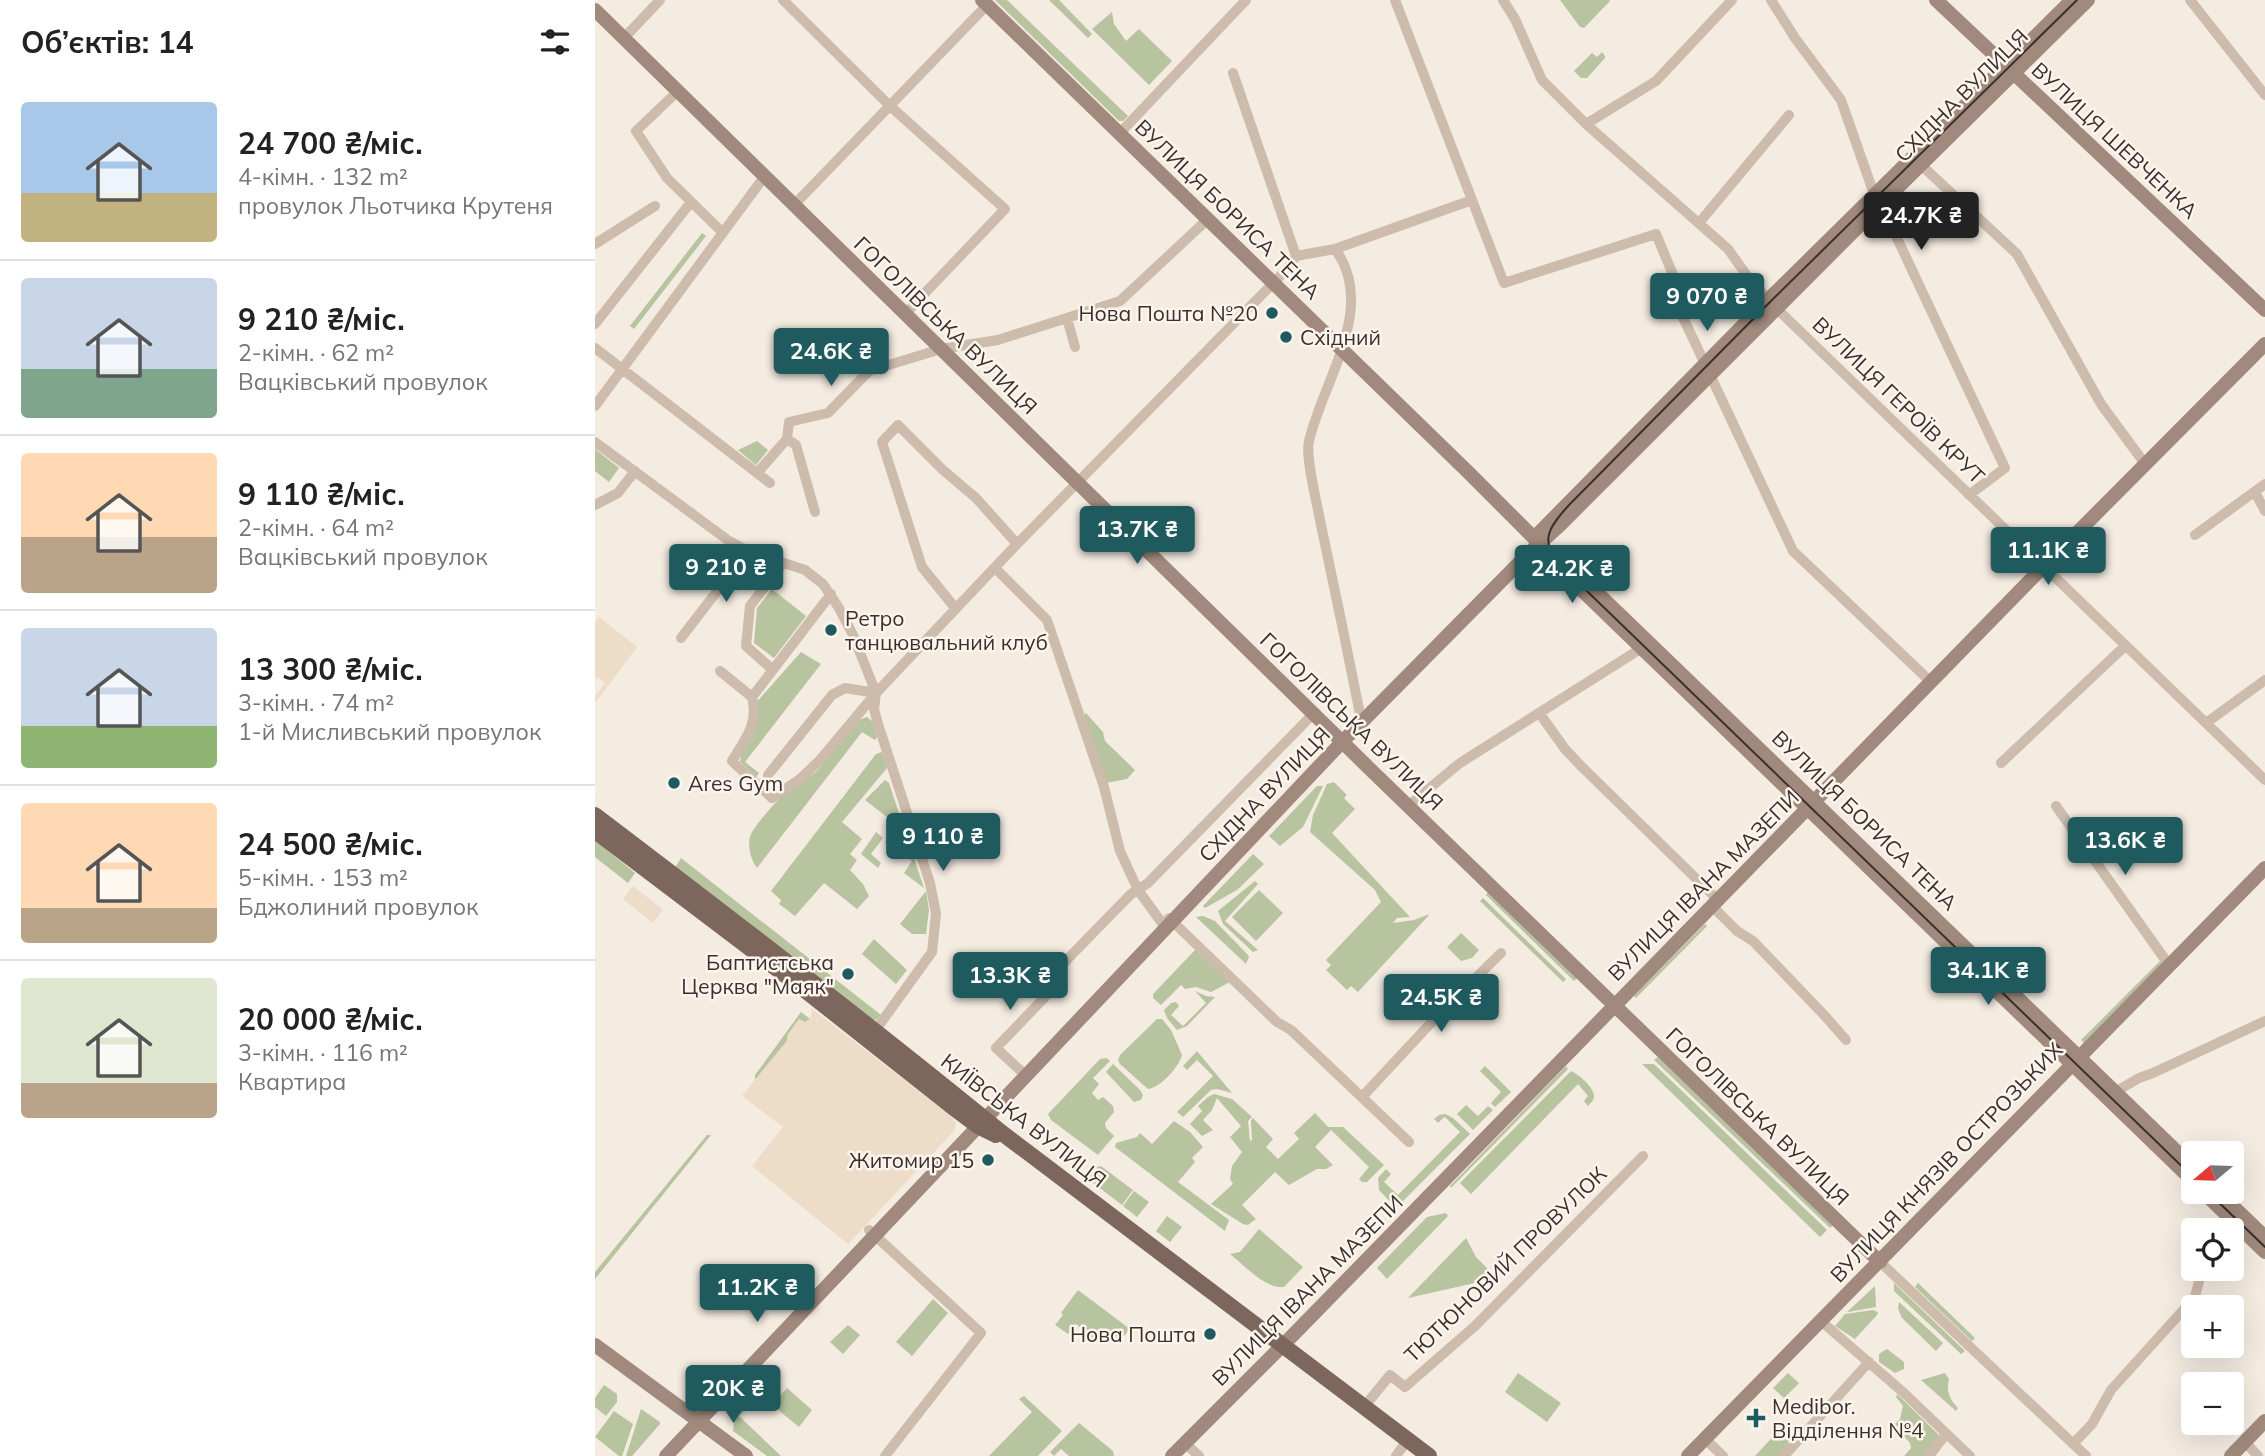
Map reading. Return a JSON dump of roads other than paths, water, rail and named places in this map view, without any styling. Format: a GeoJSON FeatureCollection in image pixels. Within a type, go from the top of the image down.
{"type":"FeatureCollection","features":[{"type":"Feature","properties":{"kind":"main road","name":"КИЇВСЬКА ВУЛИЦЯ"},"geometry":{"type":"LineString","coordinates":[[595,815],[875,1031],[993,1133],[1429,1456]]}},
{"type":"Feature","properties":{"kind":"main road","name":"КИЇВСЬКА ВУЛИЦЯ"},"geometry":{"type":"LineString","coordinates":[[595,831],[979,1120]]}},
{"type":"Feature","properties":{"kind":"main road","name":"КИЇВСЬКА ВУЛИЦЯ"},"geometry":{"type":"LineString","coordinates":[[1280,1348],[1400,1451],[1419,1456]]}},
{"type":"Feature","properties":{"kind":"street"},"geometry":{"type":"LineString","coordinates":[[624,38],[660,0]]}},
{"type":"Feature","properties":{"kind":"street"},"geometry":{"type":"LineString","coordinates":[[783,0],[890,106],[1005,209],[905,314]]}},
{"type":"Feature","properties":{"kind":"street"},"geometry":{"type":"LineString","coordinates":[[1119,133],[1246,0]]}},
{"type":"Feature","properties":{"kind":"street"},"geometry":{"type":"LineString","coordinates":[[1395,0],[1504,283],[1656,234],[1682,296],[1680,311],[1793,551],[1931,682]]}},
{"type":"Feature","properties":{"kind":"street","name":"ВУЛИЦЯ ГЕРОЇВ КРУТ"},"geometry":{"type":"LineString","coordinates":[[1503,0],[1515,19],[1542,80],[1587,124],[1728,248],[1772,304],[2265,779]]}},
{"type":"Feature","properties":{"kind":"street"},"geometry":{"type":"LineString","coordinates":[[1587,124],[1656,81],[1732,0]]}},
{"type":"Feature","properties":{"kind":"street"},"geometry":{"type":"LineString","coordinates":[[1771,0],[1795,38],[1841,100],[1878,199],[2005,468],[1969,495]]}},
{"type":"Feature","properties":{"kind":"street","name":"ВУЛИЦЯ ШЕВЧЕНКА"},"geometry":{"type":"LineString","coordinates":[[1936,0],[2265,310]]}},
{"type":"Feature","properties":{"kind":"street","name":"СХІДНА ВУЛИЦЯ"},"geometry":{"type":"LineString","coordinates":[[2010,69],[2072,0]]}},
{"type":"Feature","properties":{"kind":"street","name":"СХІДНА ВУЛИЦЯ"},"geometry":{"type":"LineString","coordinates":[[979,1120],[1340,739],[1878,199],[2010,69],[2088,0]]}},
{"type":"Feature","properties":{"kind":"street"},"geometry":{"type":"LineString","coordinates":[[2190,0],[2265,95]]}},
{"type":"Feature","properties":{"kind":"street"},"geometry":{"type":"LineString","coordinates":[[794,205],[985,2]]}},
{"type":"Feature","properties":{"kind":"street","name":"ВУЛИЦЯ БОРИСА ТЕНА"},"geometry":{"type":"LineString","coordinates":[[985,2],[1538,542],[2076,1060],[2181,1169]]}},
{"type":"Feature","properties":{"kind":"street","name":"ГОГОЛІВСЬКА ВУЛИЦЯ"},"geometry":{"type":"LineString","coordinates":[[595,10],[1408,806],[1880,1262],[2086,1456]]}},
{"type":"Feature","properties":{"kind":"street"},"geometry":{"type":"LineString","coordinates":[[1233,73],[1296,256]]}},
{"type":"Feature","properties":{"kind":"street"},"geometry":{"type":"LineString","coordinates":[[678,91],[636,131],[667,178],[722,232]]}},
{"type":"Feature","properties":{"kind":"street"},"geometry":{"type":"LineString","coordinates":[[1699,223],[1789,116]]}},
{"type":"Feature","properties":{"kind":"street"},"geometry":{"type":"LineString","coordinates":[[1917,161],[2017,254],[2101,404],[2145,464]]}},
{"type":"Feature","properties":{"kind":"street"},"geometry":{"type":"LineString","coordinates":[[595,406],[764,177]]}},
{"type":"Feature","properties":{"kind":"street"},"geometry":{"type":"LineString","coordinates":[[831,594],[752,697],[754,722],[732,761],[772,798],[800,779],[820,760],[876,693],[1296,256],[1335,249],[1472,200]]}},
{"type":"Feature","properties":{"kind":"street"},"geometry":{"type":"LineString","coordinates":[[595,324],[691,202]]}},
{"type":"Feature","properties":{"kind":"street"},"geometry":{"type":"LineString","coordinates":[[595,244],[655,206]]}},
{"type":"Feature","properties":{"kind":"street"},"geometry":{"type":"LineString","coordinates":[[757,473],[787,439],[789,422],[828,414],[869,371],[941,349],[998,340],[1120,302],[1209,219]]}},
{"type":"Feature","properties":{"kind":"street"},"geometry":{"type":"LineString","coordinates":[[1335,249],[1351,280],[1352,299],[1342,349],[1308,444],[1315,496],[1360,714]]}},
{"type":"Feature","properties":{"kind":"street"},"geometry":{"type":"LineString","coordinates":[[1681,305],[1750,279]]}},
{"type":"Feature","properties":{"kind":"street"},"geometry":{"type":"LineString","coordinates":[[1067,318],[1075,347]]}},
{"type":"Feature","properties":{"kind":"street","name":"ВУЛИЦЯ ІВАНА МАЗЕПИ"},"geometry":{"type":"LineString","coordinates":[[1172,1456],[2265,344]]}},
{"type":"Feature","properties":{"kind":"street"},"geometry":{"type":"LineString","coordinates":[[595,348],[770,483]]}},
{"type":"Feature","properties":{"kind":"street"},"geometry":{"type":"LineString","coordinates":[[956,609],[922,568],[882,442],[898,425],[943,470],[976,498],[1017,544]]}},
{"type":"Feature","properties":{"kind":"street"},"geometry":{"type":"LineString","coordinates":[[787,439],[796,445],[815,512]]}},
{"type":"Feature","properties":{"kind":"street"},"geometry":{"type":"LineString","coordinates":[[595,442],[729,541],[748,551],[805,570],[816,577],[831,594],[853,635],[876,693],[874,709],[878,724],[930,883],[936,914],[932,952],[875,1031]]}},
{"type":"Feature","properties":{"kind":"street"},"geometry":{"type":"LineString","coordinates":[[595,505],[618,493],[635,471]]}},
{"type":"Feature","properties":{"kind":"street"},"geometry":{"type":"LineString","coordinates":[[2195,535],[2265,484]]}},
{"type":"Feature","properties":{"kind":"street"},"geometry":{"type":"LineString","coordinates":[[2255,492],[2265,511]]}},
{"type":"Feature","properties":{"kind":"street","name":"СХІДНА ВУЛИЦЯ"},"geometry":{"type":"LineString","coordinates":[[1340,739],[1360,714],[1538,542]]}},
{"type":"Feature","properties":{"kind":"street"},"geometry":{"type":"LineString","coordinates":[[681,638],[748,551]]}},
{"type":"Feature","properties":{"kind":"street"},"geometry":{"type":"LineString","coordinates":[[773,670],[746,646],[750,606],[783,562]]}},
{"type":"Feature","properties":{"kind":"street"},"geometry":{"type":"LineString","coordinates":[[995,568],[1047,620],[1104,787],[1120,851],[1138,890],[1167,920],[1277,1022],[1291,1030],[1409,1142]]}},
{"type":"Feature","properties":{"kind":"street"},"geometry":{"type":"LineString","coordinates":[[1408,806],[1460,763],[1646,646]]}},
{"type":"Feature","properties":{"kind":"street"},"geometry":{"type":"LineString","coordinates":[[2001,763],[2125,646]]}},
{"type":"Feature","properties":{"kind":"street"},"geometry":{"type":"LineString","coordinates":[[720,671],[752,697]]}},
{"type":"Feature","properties":{"kind":"street"},"geometry":{"type":"LineString","coordinates":[[2207,723],[2265,680]]}},
{"type":"Feature","properties":{"kind":"street"},"geometry":{"type":"LineString","coordinates":[[768,775],[832,695],[845,688],[876,693]]}},
{"type":"Feature","properties":{"kind":"street"},"geometry":{"type":"LineString","coordinates":[[1022,1072],[996,1048],[1046,996],[1045,986],[1049,978],[1131,894],[1148,883],[1314,713]]}},
{"type":"Feature","properties":{"kind":"street"},"geometry":{"type":"LineString","coordinates":[[1540,714],[1581,766],[1715,903],[1737,931],[1753,941],[1846,1040]]}},
{"type":"Feature","properties":{"kind":"street"},"geometry":{"type":"LineString","coordinates":[[2056,806],[2169,965]]}},
{"type":"Feature","properties":{"kind":"street","name":"ВУЛИЦЯ КНЯЗІВ ОСТРОЗЬКИХ"},"geometry":{"type":"LineString","coordinates":[[1688,1456],[2265,868]]}},
{"type":"Feature","properties":{"kind":"street","name":"СХІДНА ВУЛИЦЯ"},"geometry":{"type":"LineString","coordinates":[[658,1456],[694,1422],[1167,920]]}},
{"type":"Feature","properties":{"kind":"street"},"geometry":{"type":"LineString","coordinates":[[1362,1097],[1442,1011],[1501,953]]}},
{"type":"Feature","properties":{"kind":"street"},"geometry":{"type":"LineString","coordinates":[[2115,1091],[2265,1021]]}},
{"type":"Feature","properties":{"kind":"street","name":"ВУЛИЦЯ БОРИСА ТЕНА"},"geometry":{"type":"LineString","coordinates":[[2076,1060],[2115,1091],[2181,1155]]}},
{"type":"Feature","properties":{"kind":"street","name":"ТЮТЮНОВИЙ ПРОВУЛОК"},"geometry":{"type":"LineString","coordinates":[[1364,1407],[1390,1375],[1405,1387],[1475,1326],[1643,1156]]}},
{"type":"Feature","properties":{"kind":"street"},"geometry":{"type":"LineString","coordinates":[[2215,1204],[2229,1218]]}},
{"type":"Feature","properties":{"kind":"street"},"geometry":{"type":"LineString","coordinates":[[2244,1230],[2265,1237]]}},
{"type":"Feature","properties":{"kind":"street"},"geometry":{"type":"LineString","coordinates":[[872,1232],[981,1334],[885,1456]]}},
{"type":"Feature","properties":{"kind":"street"},"geometry":{"type":"LineString","coordinates":[[2244,1233],[2265,1252]]}},
{"type":"Feature","properties":{"kind":"street"},"geometry":{"type":"LineString","coordinates":[[2073,1444],[2092,1424],[2111,1390],[2195,1297],[2198,1281]]}},
{"type":"Feature","properties":{"kind":"street"},"geometry":{"type":"LineString","coordinates":[[1821,1321],[1970,1456]]}},
{"type":"Feature","properties":{"kind":"street"},"geometry":{"type":"LineString","coordinates":[[595,1345],[694,1422],[732,1456]]}},
{"type":"Feature","properties":{"kind":"street"},"geometry":{"type":"LineString","coordinates":[[595,1356],[746,1456]]}},
{"type":"Feature","properties":{"kind":"street"},"geometry":{"type":"LineString","coordinates":[[1784,1456],[1869,1362]]}},
{"type":"Feature","properties":{"kind":"street"},"geometry":{"type":"LineString","coordinates":[[2231,1456],[2265,1421]]}},
{"type":"Feature","properties":{"kind":"street","name":"СХІДНА ВУЛИЦЯ"},"geometry":{"type":"LineString","coordinates":[[666,1456],[694,1422]]}},
{"type":"Feature","properties":{"kind":"street"},"geometry":{"type":"LineString","coordinates":[[1929,1456],[1946,1434]]}},
{"type":"Feature","properties":{"kind":"street"},"geometry":{"type":"LineString","coordinates":[[1705,1439],[1723,1456]]}},
{"type":"Feature","properties":{"kind":"street"},"geometry":{"type":"LineString","coordinates":[[2245,1442],[2258,1456]]}},
{"type":"Feature","properties":{"kind":"street"},"geometry":{"type":"LineString","coordinates":[[1185,1443],[1199,1456]]}},
{"type":"Feature","properties":{"kind":"tram line"},"geometry":{"type":"LineString","coordinates":[[2077,0],[1770,302],[1569,505],[1556,520],[1548,541],[1549,548],[1560,565],[2181,1165]]}},
{"type":"Feature","properties":{"kind":"tram line"},"geometry":{"type":"LineString","coordinates":[[2220,1204],[2265,1247]]}},
{"type":"Feature","properties":{"kind":"place","name":"Нова Пошта №20"},"geometry":{"type":"Point","coordinates":[1272,313]}},
{"type":"Feature","properties":{"kind":"place","name":"Східний"},"geometry":{"type":"Point","coordinates":[1286,337]}},
{"type":"Feature","properties":{"kind":"place","name":"Ретро танцювальний клуб"},"geometry":{"type":"Point","coordinates":[831,630]}},
{"type":"Feature","properties":{"kind":"place","name":"Ares Gym"},"geometry":{"type":"Point","coordinates":[674,783]}},
{"type":"Feature","properties":{"kind":"place","name":"Баптистська Церква \"Маяк\""},"geometry":{"type":"Point","coordinates":[848,974]}},
{"type":"Feature","properties":{"kind":"place","name":"Житомир 15"},"geometry":{"type":"Point","coordinates":[988,1160]}},
{"type":"Feature","properties":{"kind":"place","name":"Нова Пошта"},"geometry":{"type":"Point","coordinates":[1210,1334]}},
{"type":"Feature","properties":{"kind":"place","name":"Medibor. Відділення №4"},"geometry":{"type":"Point","coordinates":[1756,1418]}}]}
